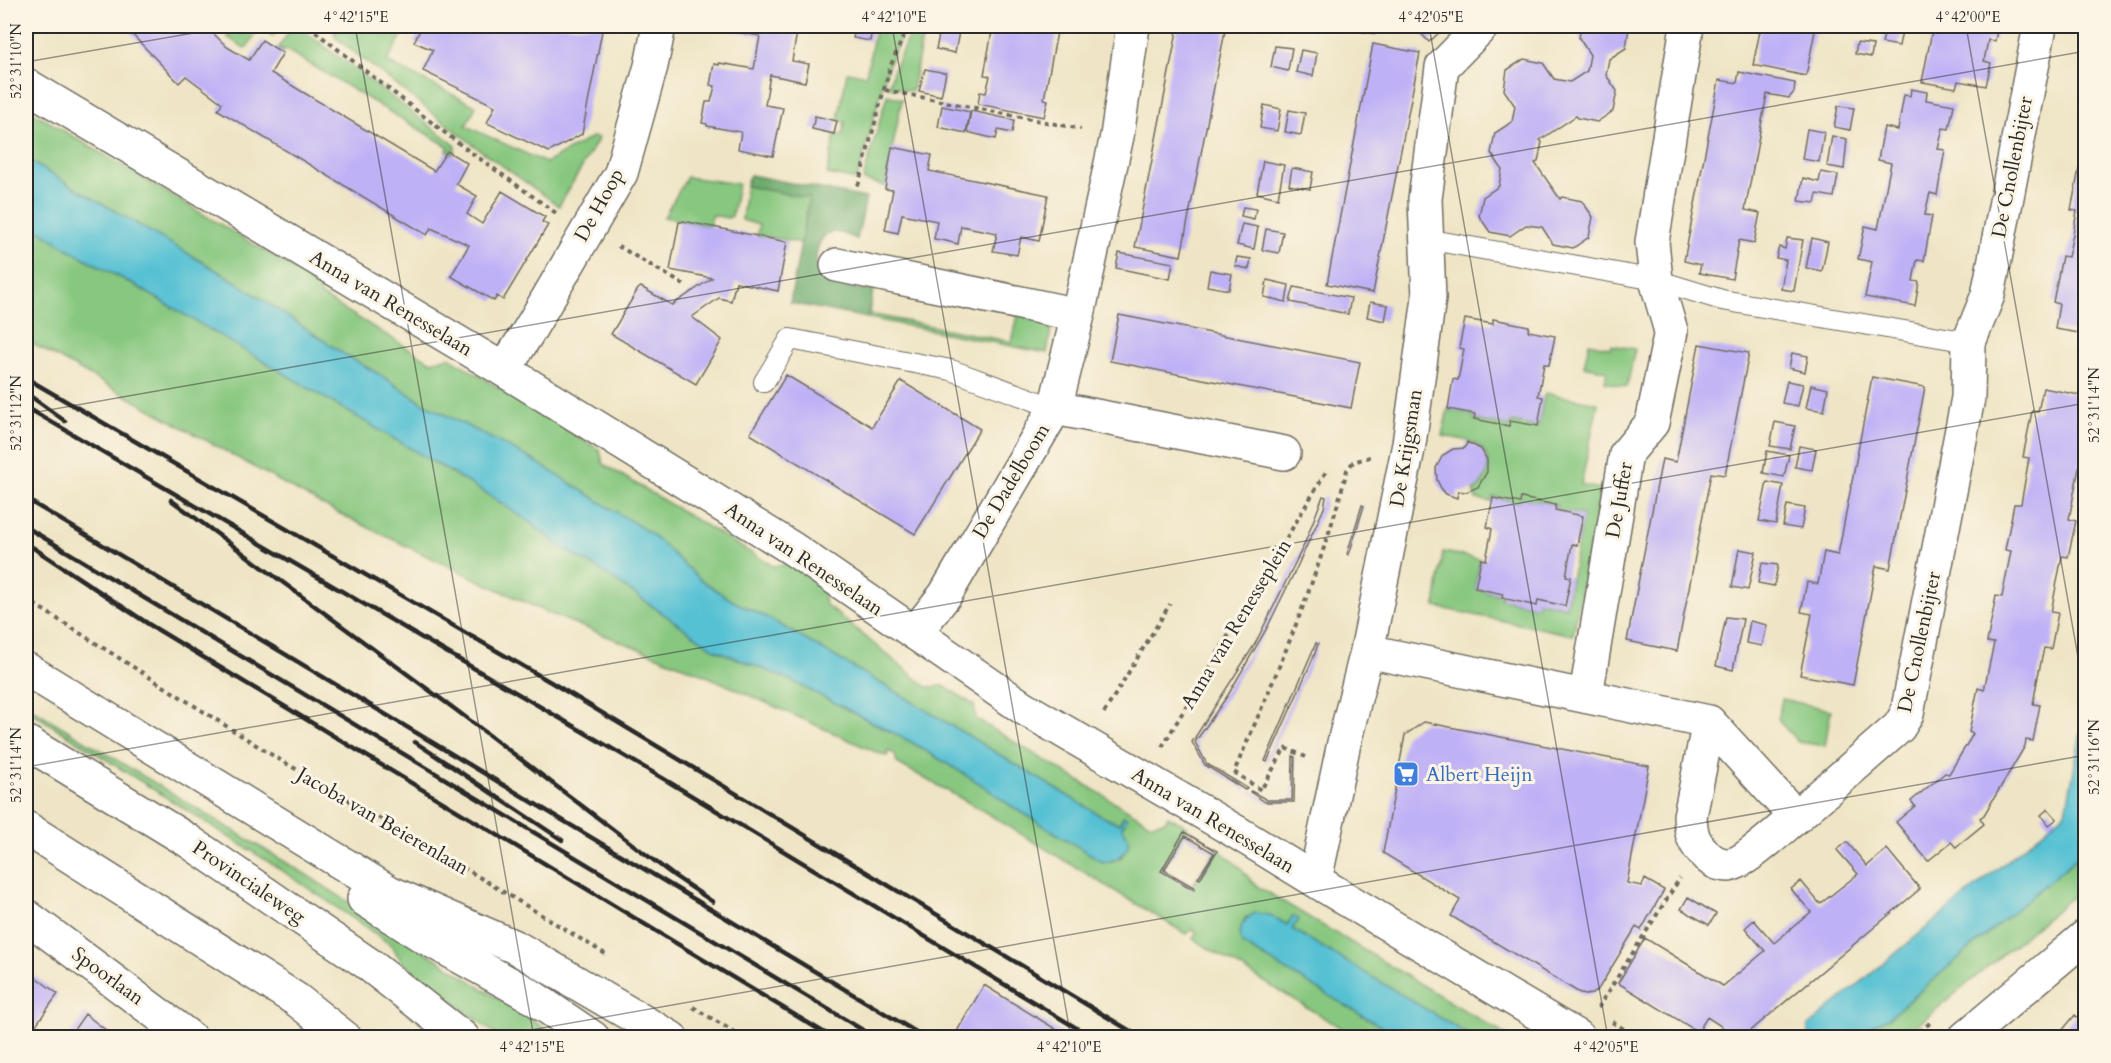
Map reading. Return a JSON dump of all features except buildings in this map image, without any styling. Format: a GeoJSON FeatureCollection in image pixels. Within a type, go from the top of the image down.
{"type":"FeatureCollection","features":[{"type":"Feature","properties":{"kind":"street","name":"De Hoop"},"geometry":{"type":"LineString","coordinates":[[504,370],[621,172],[651,66],[658,26]]}},
{"type":"Feature","properties":{"kind":"street","name":"De Dadelboom"},"geometry":{"type":"LineString","coordinates":[[915,633],[945,595],[1055,408],[1117,136],[1133,26]]}},
{"type":"Feature","properties":{"kind":"street","name":"De Krijgsman"},"geometry":{"type":"LineString","coordinates":[[1315,880],[1344,743],[1367,651],[1409,444],[1429,298],[1425,199],[1442,67],[1482,26]]}},
{"type":"Feature","properties":{"kind":"street","name":"De Juffer"},"geometry":{"type":"LineString","coordinates":[[1586,695],[1626,454],[1652,423],[1671,331],[1656,280],[1652,242],[1687,26]]}},
{"type":"Feature","properties":{"kind":"street","name":"De Cnollenbijter"},"geometry":{"type":"LineString","coordinates":[[1796,816],[1899,727],[1907,714],[1968,398],[1969,342],[1988,295],[2040,26]]}},
{"type":"Feature","properties":{"kind":"street","name":"Anna van Renesselaan"},"geometry":{"type":"LineString","coordinates":[[26,85],[504,370],[793,549],[1022,707],[1238,832],[1315,880],[1587,1025]]}},
{"type":"Feature","properties":{"kind":"street"},"geometry":{"type":"LineString","coordinates":[[837,265],[1078,315]]}},
{"type":"Feature","properties":{"kind":"street"},"geometry":{"type":"LineString","coordinates":[[1055,408],[1284,453]]}},
{"type":"Feature","properties":{"kind":"street"},"geometry":{"type":"LineString","coordinates":[[1367,651],[1709,722],[1796,816],[1742,861],[1730,866],[1713,862],[1695,844],[1690,830],[1690,816],[1709,722]]}},
{"type":"Feature","properties":{"kind":"street"},"geometry":{"type":"LineString","coordinates":[[26,669],[389,892],[517,948],[670,1038]]}},
{"type":"Feature","properties":{"kind":"street"},"geometry":{"type":"LineString","coordinates":[[26,695],[107,742],[423,936],[528,994],[593,1038]]}},
{"type":"Feature","properties":{"kind":"street","name":"Provincialeweg"},"geometry":{"type":"LineString","coordinates":[[26,742],[187,840],[367,963],[463,1038]]}},
{"type":"Feature","properties":{"kind":"street"},"geometry":{"type":"LineString","coordinates":[[26,828],[297,1000],[345,1038]]}},
{"type":"Feature","properties":{"kind":"street","name":"Spoorlaan"},"geometry":{"type":"LineString","coordinates":[[26,916],[190,1038]]}},
{"type":"Feature","properties":{"kind":"street"},"geometry":{"type":"LineString","coordinates":[[1965,1038],[2085,936]]}},
{"type":"Feature","properties":{"kind":"lane"},"geometry":{"type":"LineString","coordinates":[[1426,239],[1656,280],[1722,300],[1969,342]]}},
{"type":"Feature","properties":{"kind":"lane"},"geometry":{"type":"LineString","coordinates":[[764,382],[790,339],[951,370],[1055,408]]}},
{"type":"Feature","properties":{"kind":"path"},"geometry":{"type":"LineString","coordinates":[[308,26],[462,146],[560,216],[588,228],[686,286]]}},
{"type":"Feature","properties":{"kind":"path"},"geometry":{"type":"LineString","coordinates":[[858,186],[890,67],[908,26]]}},
{"type":"Feature","properties":{"kind":"path"},"geometry":{"type":"LineString","coordinates":[[885,90],[1117,136]]}},
{"type":"Feature","properties":{"kind":"path","name":"Anna van Renesseplein"},"geometry":{"type":"LineString","coordinates":[[1143,778],[1327,470]]}},
{"type":"Feature","properties":{"kind":"path"},"geometry":{"type":"LineString","coordinates":[[1285,748],[1261,790],[1234,772],[1290,643],[1344,484]]}},
{"type":"Feature","properties":{"kind":"path","name":"Jacoba van Beierenlaan"},"geometry":{"type":"LineString","coordinates":[[26,600],[272,755],[456,863],[612,959]]}},
{"type":"Feature","properties":{"kind":"path"},"geometry":{"type":"LineString","coordinates":[[1085,744],[1170,604]]}},
{"type":"Feature","properties":{"kind":"path"},"geometry":{"type":"LineString","coordinates":[[1587,1025],[1673,887],[1701,850]]}},
{"type":"Feature","properties":{"kind":"path"},"geometry":{"type":"LineString","coordinates":[[691,1006],[744,1038]]}},
{"type":"Feature","properties":{"kind":"green space"},"geometry":{"type":"Polygon","coordinates":[[[239,26],[279,26],[273,36],[259,28],[246,49],[227,37],[239,26]]]}},
{"type":"Feature","properties":{"kind":"green space"},"geometry":{"type":"Polygon","coordinates":[[[292,26],[298,26],[455,145],[453,154],[447,150],[449,147],[285,49],[283,52],[278,49],[292,26]]]}},
{"type":"Feature","properties":{"kind":"green space"},"geometry":{"type":"Polygon","coordinates":[[[337,26],[407,26],[387,62],[476,106],[466,126],[546,163],[592,137],[599,138],[559,206],[480,150],[336,38],[334,33],[339,28],[337,26]]]}},
{"type":"Feature","properties":{"kind":"green space"},"geometry":{"type":"Polygon","coordinates":[[[876,26],[906,26],[888,66],[857,180],[827,174],[835,135],[843,135],[845,122],[838,120],[847,72],[866,75],[876,26]]]}},
{"type":"Feature","properties":{"kind":"green space"},"geometry":{"type":"Polygon","coordinates":[[[913,26],[933,26],[930,38],[922,38],[912,91],[889,87],[893,71],[913,26]]]}},
{"type":"Feature","properties":{"kind":"green space"},"geometry":{"type":"Polygon","coordinates":[[[887,95],[902,99],[885,186],[863,180],[887,95]]]}},
{"type":"Feature","properties":{"kind":"green space"},"geometry":{"type":"Polygon","coordinates":[[[26,108],[318,283],[320,295],[431,362],[449,357],[600,450],[603,464],[773,566],[788,564],[802,572],[823,590],[825,604],[927,687],[944,686],[974,705],[976,719],[1151,824],[1165,821],[1168,816],[1188,827],[1163,870],[1192,886],[1217,848],[1260,888],[1509,1037],[1472,1037],[1292,929],[1293,916],[1287,925],[1270,915],[1246,917],[1241,930],[1242,944],[1399,1037],[1356,1037],[1193,939],[1197,932],[1192,929],[1186,934],[980,809],[897,763],[895,754],[888,751],[887,756],[878,753],[698,672],[548,613],[419,552],[324,506],[26,340],[26,222],[75,253],[138,287],[489,495],[564,549],[594,566],[716,650],[788,679],[913,743],[1103,862],[1119,858],[1125,851],[1122,826],[1127,818],[1123,816],[1119,824],[1101,816],[901,695],[768,618],[733,601],[702,581],[650,533],[533,460],[423,403],[347,356],[233,280],[26,159],[26,108]]]}},
{"type":"Feature","properties":{"kind":"green space"},"geometry":{"type":"Polygon","coordinates":[[[751,175],[866,198],[857,239],[832,232],[824,236],[817,249],[816,264],[821,278],[829,284],[867,290],[870,286],[874,287],[868,318],[790,303],[809,198],[746,186],[751,175]]]}},
{"type":"Feature","properties":{"kind":"green space"},"geometry":{"type":"Polygon","coordinates":[[[687,177],[738,184],[732,216],[728,218],[712,215],[710,226],[664,217],[687,177]]]}},
{"type":"Feature","properties":{"kind":"green space"},"geometry":{"type":"Polygon","coordinates":[[[746,186],[810,198],[801,243],[757,235],[759,225],[742,220],[746,186]]]}},
{"type":"Feature","properties":{"kind":"green space"},"geometry":{"type":"Polygon","coordinates":[[[869,314],[1012,342],[1018,315],[1042,321],[1051,329],[1047,353],[868,318],[869,314]]]}},
{"type":"Feature","properties":{"kind":"green space"},"geometry":{"type":"Polygon","coordinates":[[[1589,343],[1610,348],[1611,345],[1635,349],[1627,387],[1605,382],[1607,371],[1584,366],[1589,343]]]}},
{"type":"Feature","properties":{"kind":"green space"},"geometry":{"type":"Polygon","coordinates":[[[1545,393],[1598,403],[1581,485],[1601,489],[1573,635],[1435,607],[1443,552],[1480,559],[1475,589],[1502,595],[1501,599],[1537,606],[1538,601],[1566,607],[1583,515],[1556,510],[1557,505],[1521,498],[1520,503],[1493,497],[1492,502],[1476,499],[1473,491],[1483,481],[1488,468],[1486,455],[1471,442],[1442,436],[1448,409],[1474,415],[1474,420],[1510,426],[1511,422],[1538,427],[1545,393]]]}},
{"type":"Feature","properties":{"kind":"green space"},"geometry":{"type":"Polygon","coordinates":[[[1782,699],[1831,710],[1825,746],[1798,742],[1778,720],[1782,699]]]}},
{"type":"Feature","properties":{"kind":"green space"},"geometry":{"type":"Polygon","coordinates":[[[26,705],[305,874],[558,1037],[499,1037],[403,963],[391,945],[272,864],[26,709],[26,705]]]}},
{"type":"Feature","properties":{"kind":"green space"},"geometry":{"type":"Polygon","coordinates":[[[2085,851],[2084,887],[1903,1037],[1859,1038],[1873,1025],[1888,1018],[2085,851]]]}},
{"type":"Feature","properties":{"kind":"water"},"geometry":{"type":"Polygon","coordinates":[[[26,159],[233,280],[347,356],[423,403],[533,460],[650,533],[702,581],[733,601],[768,618],[901,695],[1101,816],[1119,824],[1124,816],[1128,818],[1122,826],[1128,841],[1126,850],[1114,860],[1103,862],[913,743],[788,679],[716,650],[594,566],[564,549],[489,495],[138,287],[75,253],[26,222],[26,159]]]}},
{"type":"Feature","properties":{"kind":"water"},"geometry":{"type":"Polygon","coordinates":[[[2085,711],[2085,851],[1888,1018],[1873,1025],[1859,1037],[1809,1037],[1808,1026],[2066,812],[2085,711]]]}},
{"type":"Feature","properties":{"kind":"water"},"geometry":{"type":"Polygon","coordinates":[[[1255,913],[1270,915],[1287,925],[1293,916],[1299,919],[1292,929],[1472,1037],[1399,1037],[1242,944],[1240,934],[1242,926],[1246,919],[1255,913]]]}},
{"type":"Feature","properties":{"kind":"railway"},"geometry":{"type":"LineString","coordinates":[[26,378],[554,684],[1142,1038]]}},
{"type":"Feature","properties":{"kind":"railway"},"geometry":{"type":"LineString","coordinates":[[26,393],[65,421]]}},
{"type":"Feature","properties":{"kind":"railway"},"geometry":{"type":"LineString","coordinates":[[26,407],[664,779],[1093,1038]]}},
{"type":"Feature","properties":{"kind":"railway"},"geometry":{"type":"LineString","coordinates":[[26,499],[926,1038]]}},
{"type":"Feature","properties":{"kind":"railway"},"geometry":{"type":"LineString","coordinates":[[171,500],[456,710],[673,875],[713,902]]}},
{"type":"Feature","properties":{"kind":"railway"},"geometry":{"type":"LineString","coordinates":[[26,527],[876,1038]]}},
{"type":"Feature","properties":{"kind":"railway"},"geometry":{"type":"LineString","coordinates":[[26,543],[150,625],[833,1038]]}},
{"type":"Feature","properties":{"kind":"railway"},"geometry":{"type":"LineString","coordinates":[[415,742],[562,840]]}},
{"type":"Feature","properties":{"kind":"place","name":"Albert Heijn"},"geometry":{"type":"Point","coordinates":[1406,774]}}]}
